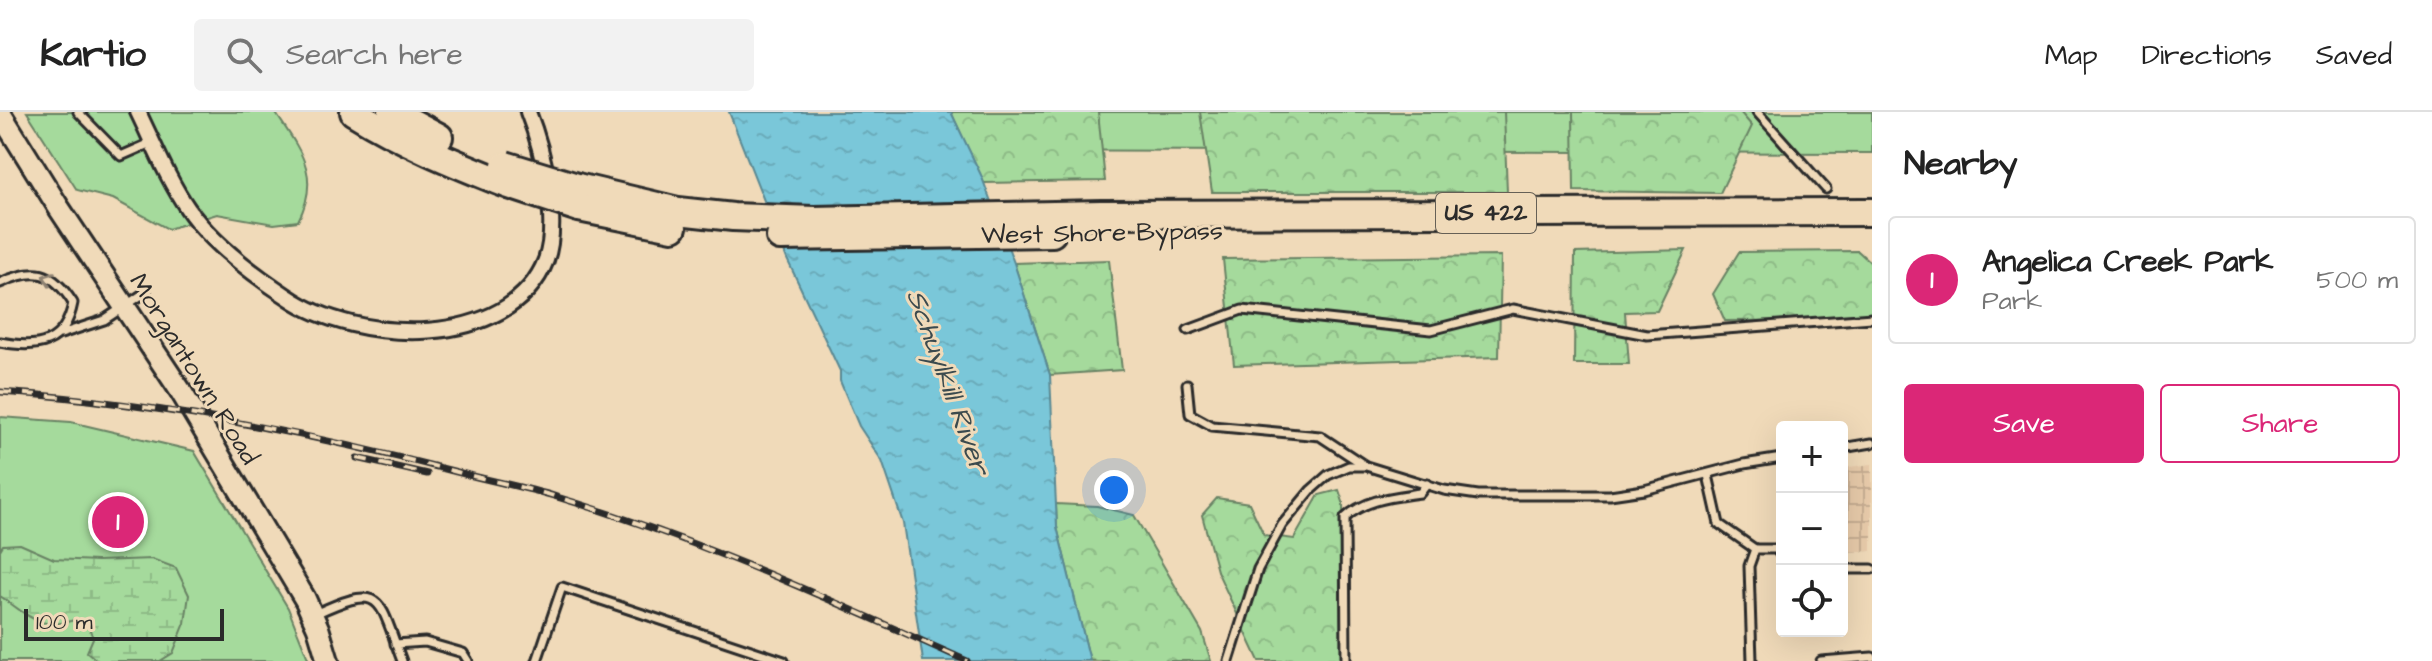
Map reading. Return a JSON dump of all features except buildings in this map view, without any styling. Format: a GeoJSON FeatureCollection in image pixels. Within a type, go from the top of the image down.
{"type":"FeatureCollection","features":[{"type":"Feature","properties":{"kind":"highway","name":"West Shore Bypass"},"geometry":{"type":"LineString","coordinates":[[354,112],[430,152],[578,198],[682,220],[733,217],[1872,229]]}},
{"type":"Feature","properties":{"kind":"highway","name":"West Shore Bypass"},"geometry":{"type":"LineString","coordinates":[[392,112],[507,175]]}},
{"type":"Feature","properties":{"kind":"highway","name":"West Shore Bypass"},"geometry":{"type":"LineString","coordinates":[[1104,223],[1872,212]]}},
{"type":"Feature","properties":{"kind":"main road","name":"Morgantown Road"},"geometry":{"type":"LineString","coordinates":[[0,113],[180,390],[313,615],[328,661]]}},
{"type":"Feature","properties":{"kind":"street"},"geometry":{"type":"LineString","coordinates":[[138,112],[189,211],[212,236],[290,299],[329,319],[367,329],[406,332],[481,320],[515,303],[534,281],[545,261],[552,236],[541,144],[528,112]]}},
{"type":"Feature","properties":{"kind":"lane"},"geometry":{"type":"LineString","coordinates":[[78,112],[121,156],[153,142]]}},
{"type":"Feature","properties":{"kind":"lane"},"geometry":{"type":"LineString","coordinates":[[1757,112],[1826,189]]}},
{"type":"Feature","properties":{"kind":"lane"},"geometry":{"type":"LineString","coordinates":[[0,283],[17,276],[41,273],[60,283],[73,303],[69,321],[58,335]]}},
{"type":"Feature","properties":{"kind":"lane"},"geometry":{"type":"LineString","coordinates":[[0,342],[21,345],[45,343],[58,335],[104,320],[146,292]]}},
{"type":"Feature","properties":{"kind":"lane"},"geometry":{"type":"LineString","coordinates":[[1188,330],[1242,310],[1431,330],[1513,309],[1647,335],[1872,318]]}},
{"type":"Feature","properties":{"kind":"lane"},"geometry":{"type":"LineString","coordinates":[[1187,384],[1190,414],[1212,426],[1320,436],[1366,466]]}},
{"type":"Feature","properties":{"kind":"lane"},"geometry":{"type":"LineString","coordinates":[[1848,447],[1872,443]]}},
{"type":"Feature","properties":{"kind":"lane"},"geometry":{"type":"LineString","coordinates":[[1229,661],[1258,569],[1282,525],[1328,475],[1349,466],[1366,466],[1478,495],[1610,495],[1776,459]]}},
{"type":"Feature","properties":{"kind":"lane"},"geometry":{"type":"LineString","coordinates":[[1708,475],[1719,524],[1755,549],[1776,549]]}},
{"type":"Feature","properties":{"kind":"lane"},"geometry":{"type":"LineString","coordinates":[[1346,661],[1345,518],[1357,507],[1420,493],[1427,484]]}},
{"type":"Feature","properties":{"kind":"lane"},"geometry":{"type":"LineString","coordinates":[[1752,661],[1749,566],[1755,549]]}},
{"type":"Feature","properties":{"kind":"lane"},"geometry":{"type":"LineString","coordinates":[[1848,569],[1872,569]]}},
{"type":"Feature","properties":{"kind":"lane"},"geometry":{"type":"LineString","coordinates":[[537,661],[562,587],[784,661]]}},
{"type":"Feature","properties":{"kind":"lane"},"geometry":{"type":"LineString","coordinates":[[313,615],[352,598],[368,597],[380,605],[402,661]]}},
{"type":"Feature","properties":{"kind":"lane"},"geometry":{"type":"LineString","coordinates":[[395,644],[425,642],[463,653],[468,661]]}},
{"type":"Feature","properties":{"kind":"lane"},"geometry":{"type":"LineString","coordinates":[[1821,661],[1872,657]]}},
{"type":"Feature","properties":{"kind":"shaded area"},"geometry":{"type":"Polygon","coordinates":[[[1872,464],[1872,551],[1848,552],[1848,467],[1872,464]]]}},
{"type":"Feature","properties":{"kind":"green space"},"geometry":{"type":"Polygon","coordinates":[[[27,112],[275,112],[305,164],[308,190],[305,205],[298,221],[274,224],[217,214],[168,229],[113,199],[77,190],[27,112]]]}},
{"type":"Feature","properties":{"kind":"green space"},"geometry":{"type":"Polygon","coordinates":[[[951,112],[1872,112],[1872,153],[969,150],[951,112]]]}},
{"type":"Feature","properties":{"kind":"green space"},"geometry":{"type":"Polygon","coordinates":[[[951,112],[1098,112],[1105,181],[984,183],[951,112]]]}},
{"type":"Feature","properties":{"kind":"green space"},"geometry":{"type":"Polygon","coordinates":[[[1200,112],[1504,112],[1507,192],[1212,192],[1200,112]]]}},
{"type":"Feature","properties":{"kind":"green space"},"geometry":{"type":"Polygon","coordinates":[[[1573,112],[1740,112],[1752,126],[1720,193],[1574,191],[1573,112]]]}},
{"type":"Feature","properties":{"kind":"green space"},"geometry":{"type":"Polygon","coordinates":[[[1686,250],[1657,311],[1625,312],[1629,364],[1574,364],[1575,253],[1686,250]]]}},
{"type":"Feature","properties":{"kind":"green space"},"geometry":{"type":"Polygon","coordinates":[[[1858,251],[1872,264],[1872,320],[1725,321],[1713,294],[1739,252],[1858,251]]]}},
{"type":"Feature","properties":{"kind":"green space"},"geometry":{"type":"Polygon","coordinates":[[[1501,256],[1499,357],[1234,365],[1223,259],[1501,256]]]}},
{"type":"Feature","properties":{"kind":"green space"},"geometry":{"type":"Polygon","coordinates":[[[1109,260],[1122,370],[1050,375],[1014,263],[1109,260]]]}},
{"type":"Feature","properties":{"kind":"green space"},"geometry":{"type":"Polygon","coordinates":[[[0,417],[71,422],[194,451],[288,608],[309,661],[0,661],[0,417]]]}},
{"type":"Feature","properties":{"kind":"green space"},"geometry":{"type":"Polygon","coordinates":[[[1339,490],[1343,502],[1345,661],[1259,661],[1217,571],[1202,515],[1217,498],[1249,503],[1264,535],[1294,539],[1319,495],[1339,490]]]}},
{"type":"Feature","properties":{"kind":"green space"},"geometry":{"type":"Polygon","coordinates":[[[1056,504],[1097,506],[1134,515],[1202,632],[1211,661],[1090,661],[1057,527],[1056,504]]]}},
{"type":"Feature","properties":{"kind":"green space"},"geometry":{"type":"Polygon","coordinates":[[[20,544],[54,559],[152,559],[176,568],[189,595],[185,623],[173,653],[160,661],[98,661],[87,652],[93,638],[88,625],[77,619],[64,623],[44,623],[19,610],[0,596],[0,550],[3,545],[20,544]]]}},
{"type":"Feature","properties":{"kind":"water","name":"Schuylkill River"},"geometry":{"type":"Polygon","coordinates":[[[729,112],[951,112],[981,175],[1014,263],[1050,375],[1057,527],[1090,661],[923,661],[903,523],[882,461],[859,426],[840,381],[840,371],[787,259],[729,112]]]}},
{"type":"Feature","properties":{"kind":"railway"},"geometry":{"type":"LineString","coordinates":[[0,392],[116,403],[231,421],[345,444],[545,493],[713,552],[967,661]]}},
{"type":"Feature","properties":{"kind":"railway"},"geometry":{"type":"LineString","coordinates":[[357,458],[427,474]]}},
{"type":"Feature","properties":{"kind":"place","name":"Angelica Creek Park"},"geometry":{"type":"Point","coordinates":[118,522]}}]}
